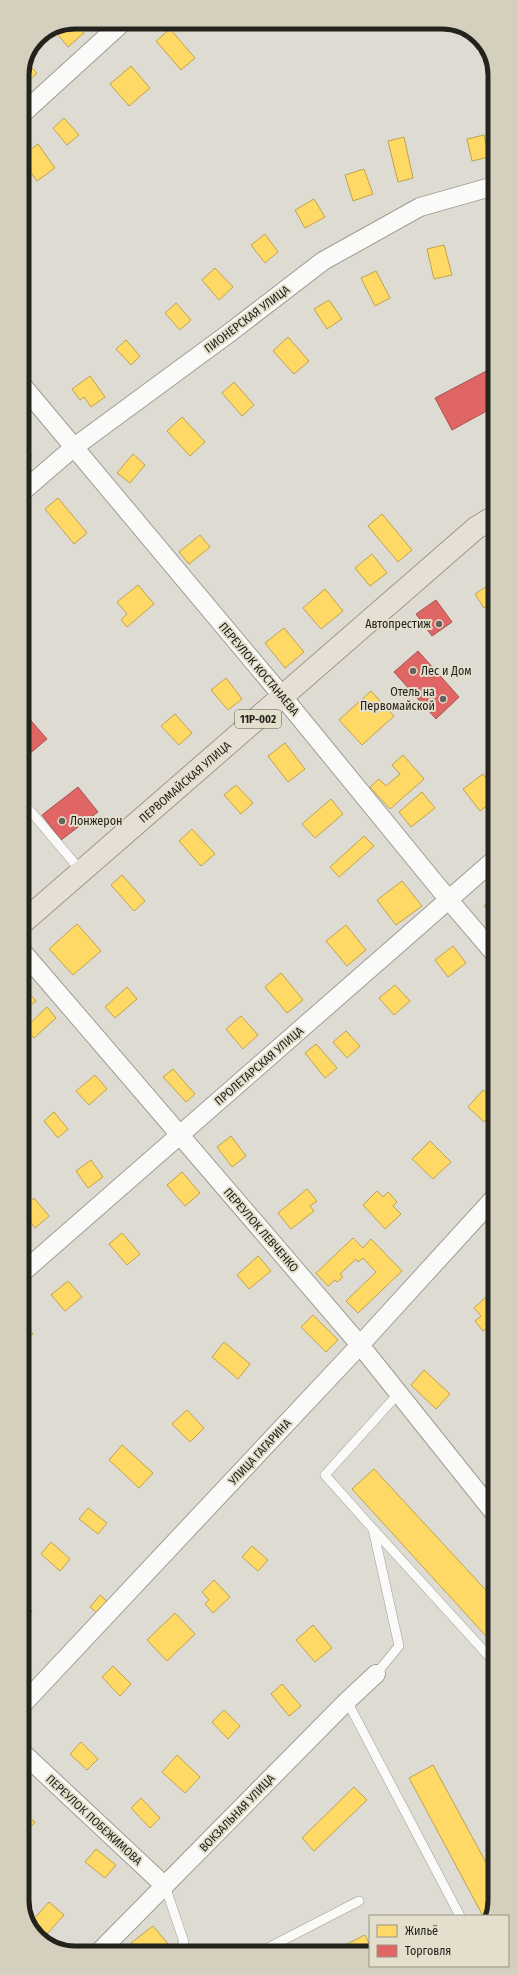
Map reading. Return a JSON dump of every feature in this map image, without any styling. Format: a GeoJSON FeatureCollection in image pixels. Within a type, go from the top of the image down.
{"type":"FeatureCollection","features":[{"type":"Feature","properties":{"kind":"main road","name":"ПЕРВОМАЙСКАЯ УЛИЦА"},"geometry":{"type":"LineString","coordinates":[[29,917],[476,528],[488,521]]}},
{"type":"Feature","properties":{"kind":"street"},"geometry":{"type":"LineString","coordinates":[[29,108],[115,29]]}},
{"type":"Feature","properties":{"kind":"street","name":"ПИОНЕРСКАЯ УЛИЦА"},"geometry":{"type":"LineString","coordinates":[[29,486],[73,448],[228,334],[323,261],[420,207],[488,188]]}},
{"type":"Feature","properties":{"kind":"street","name":"ПЕРЕУЛОК КОСТАНАЕВА"},"geometry":{"type":"LineString","coordinates":[[29,394],[283,697],[448,900],[488,946]]}},
{"type":"Feature","properties":{"kind":"street","name":"ПРОЛЕТАРСКАЯ УЛИЦА"},"geometry":{"type":"LineString","coordinates":[[29,1267],[488,865]]}},
{"type":"Feature","properties":{"kind":"street","name":"ПЕРЕУЛОК ЛЕВЧЕНКО"},"geometry":{"type":"LineString","coordinates":[[29,959],[360,1345],[488,1505]]}},
{"type":"Feature","properties":{"kind":"street","name":"УЛИЦА ГАГАРИНА"},"geometry":{"type":"LineString","coordinates":[[29,1698],[360,1345],[488,1205]]}},
{"type":"Feature","properties":{"kind":"street","name":"ВОКЗАЛЬНАЯ УЛИЦА"},"geometry":{"type":"LineString","coordinates":[[105,1946],[347,1700],[376,1674]]}},
{"type":"Feature","properties":{"kind":"street","name":"ПЕРЕУЛОК ПОБЕЖИМОВА"},"geometry":{"type":"LineString","coordinates":[[29,1759],[165,1886]]}},
{"type":"Feature","properties":{"kind":"lane"},"geometry":{"type":"LineString","coordinates":[[29,809],[81,871]]}},
{"type":"Feature","properties":{"kind":"lane"},"geometry":{"type":"LineString","coordinates":[[398,1394],[325,1475],[488,1655]]}},
{"type":"Feature","properties":{"kind":"lane"},"geometry":{"type":"LineString","coordinates":[[373,1529],[399,1646],[376,1674]]}},
{"type":"Feature","properties":{"kind":"lane"},"geometry":{"type":"LineString","coordinates":[[347,1700],[459,1915]]}},
{"type":"Feature","properties":{"kind":"lane"},"geometry":{"type":"LineString","coordinates":[[165,1886],[184,1942],[182,1946]]}},
{"type":"Feature","properties":{"kind":"lane"},"geometry":{"type":"LineString","coordinates":[[272,1946],[359,1901]]}},
{"type":"Feature","properties":{"kind":"building: Жильё"},"geometry":{"type":"Polygon","coordinates":[[[80,29],[84,33],[68,47],[56,33],[80,29]]]}},
{"type":"Feature","properties":{"kind":"building: Жильё"},"geometry":{"type":"Polygon","coordinates":[[[170,29],[195,58],[181,70],[156,41],[170,29]]]}},
{"type":"Feature","properties":{"kind":"building: Жильё"},"geometry":{"type":"Polygon","coordinates":[[[30,66],[37,73],[29,80],[30,66]]]}},
{"type":"Feature","properties":{"kind":"building: Жильё"},"geometry":{"type":"Polygon","coordinates":[[[131,66],[150,88],[129,106],[110,84],[131,66]]]}},
{"type":"Feature","properties":{"kind":"building: Жильё"},"geometry":{"type":"Polygon","coordinates":[[[64,118],[79,135],[67,145],[53,128],[64,118]]]}},
{"type":"Feature","properties":{"kind":"building: Жильё"},"geometry":{"type":"Polygon","coordinates":[[[484,135],[488,157],[472,161],[467,139],[484,135]]]}},
{"type":"Feature","properties":{"kind":"building: Жильё"},"geometry":{"type":"Polygon","coordinates":[[[404,137],[413,178],[398,182],[388,141],[404,137]]]}},
{"type":"Feature","properties":{"kind":"building: Жильё"},"geometry":{"type":"Polygon","coordinates":[[[38,144],[55,168],[37,181],[29,170],[29,151],[38,144]]]}},
{"type":"Feature","properties":{"kind":"building: Жильё"},"geometry":{"type":"Polygon","coordinates":[[[364,169],[373,194],[353,201],[345,175],[364,169]]]}},
{"type":"Feature","properties":{"kind":"building: Жильё"},"geometry":{"type":"Polygon","coordinates":[[[314,199],[325,217],[305,228],[295,210],[314,199]]]}},
{"type":"Feature","properties":{"kind":"building: Жильё"},"geometry":{"type":"Polygon","coordinates":[[[265,234],[278,252],[265,263],[251,245],[265,234]]]}},
{"type":"Feature","properties":{"kind":"building: Жильё"},"geometry":{"type":"Polygon","coordinates":[[[444,245],[452,275],[434,279],[427,249],[444,245]]]}},
{"type":"Feature","properties":{"kind":"building: Жильё"},"geometry":{"type":"Polygon","coordinates":[[[215,268],[233,287],[219,300],[202,280],[215,268]]]}},
{"type":"Feature","properties":{"kind":"building: Жильё"},"geometry":{"type":"Polygon","coordinates":[[[376,271],[390,298],[375,306],[361,278],[376,271]]]}},
{"type":"Feature","properties":{"kind":"building: Жильё"},"geometry":{"type":"Polygon","coordinates":[[[329,300],[342,319],[327,329],[314,309],[329,300]]]}},
{"type":"Feature","properties":{"kind":"building: Жильё"},"geometry":{"type":"Polygon","coordinates":[[[176,303],[191,320],[180,330],[165,313],[176,303]]]}},
{"type":"Feature","properties":{"kind":"building: Жильё"},"geometry":{"type":"Polygon","coordinates":[[[288,337],[309,361],[294,374],[273,351],[288,337]]]}},
{"type":"Feature","properties":{"kind":"building: Жильё"},"geometry":{"type":"Polygon","coordinates":[[[126,340],[140,356],[131,365],[116,349],[126,340]]]}},
{"type":"Feature","properties":{"kind":"building: Жильё"},"geometry":{"type":"Polygon","coordinates":[[[90,376],[105,397],[91,407],[84,397],[80,400],[72,389],[90,376]]]}},
{"type":"Feature","properties":{"kind":"building: Жильё"},"geometry":{"type":"Polygon","coordinates":[[[234,382],[254,405],[242,416],[222,393],[234,382]]]}},
{"type":"Feature","properties":{"kind":"building: Жильё"},"geometry":{"type":"Polygon","coordinates":[[[182,417],[205,442],[190,456],[167,431],[182,417]]]}},
{"type":"Feature","properties":{"kind":"building: Жильё"},"geometry":{"type":"Polygon","coordinates":[[[133,454],[145,465],[130,483],[117,473],[133,454]]]}},
{"type":"Feature","properties":{"kind":"building: Жильё"},"geometry":{"type":"Polygon","coordinates":[[[58,498],[87,533],[74,544],[45,509],[58,498]]]}},
{"type":"Feature","properties":{"kind":"building: Жильё"},"geometry":{"type":"Polygon","coordinates":[[[382,514],[412,550],[398,562],[368,526],[382,514]]]}},
{"type":"Feature","properties":{"kind":"building: Жильё"},"geometry":{"type":"Polygon","coordinates":[[[200,535],[210,547],[189,564],[179,552],[200,535]]]}},
{"type":"Feature","properties":{"kind":"building: Жильё"},"geometry":{"type":"Polygon","coordinates":[[[372,554],[387,573],[370,586],[355,568],[372,554]]]}},
{"type":"Feature","properties":{"kind":"building: Жильё"},"geometry":{"type":"Polygon","coordinates":[[[138,585],[154,604],[127,627],[121,620],[127,614],[117,602],[138,585]]]}},
{"type":"Feature","properties":{"kind":"building: Жильё"},"geometry":{"type":"Polygon","coordinates":[[[488,586],[488,606],[484,608],[475,594],[488,586]]]}},
{"type":"Feature","properties":{"kind":"building: Жильё"},"geometry":{"type":"Polygon","coordinates":[[[325,589],[343,611],[321,629],[303,608],[325,589]]]}},
{"type":"Feature","properties":{"kind":"building: Жильё"},"geometry":{"type":"Polygon","coordinates":[[[284,628],[304,652],[285,668],[265,643],[284,628]]]}},
{"type":"Feature","properties":{"kind":"building: Жильё"},"geometry":{"type":"Polygon","coordinates":[[[226,678],[242,699],[228,710],[211,690],[226,678]]]}},
{"type":"Feature","properties":{"kind":"building: Жильё"},"geometry":{"type":"Polygon","coordinates":[[[371,691],[394,716],[362,745],[339,720],[371,691]]]}},
{"type":"Feature","properties":{"kind":"building: Жильё"},"geometry":{"type":"Polygon","coordinates":[[[175,714],[192,733],[179,745],[161,726],[175,714]]]}},
{"type":"Feature","properties":{"kind":"building: Жильё"},"geometry":{"type":"Polygon","coordinates":[[[285,743],[305,769],[288,782],[268,756],[285,743]]]}},
{"type":"Feature","properties":{"kind":"building: Жильё"},"geometry":{"type":"Polygon","coordinates":[[[403,755],[424,779],[390,809],[370,787],[379,779],[386,786],[400,774],[392,765],[403,755]]]}},
{"type":"Feature","properties":{"kind":"building: Жильё"},"geometry":{"type":"Polygon","coordinates":[[[483,774],[488,781],[488,805],[480,811],[463,789],[483,774]]]}},
{"type":"Feature","properties":{"kind":"building: Жильё"},"geometry":{"type":"Polygon","coordinates":[[[236,785],[253,803],[241,814],[224,795],[236,785]]]}},
{"type":"Feature","properties":{"kind":"building: Жильё"},"geometry":{"type":"Polygon","coordinates":[[[422,792],[435,808],[411,827],[399,812],[422,792]]]}},
{"type":"Feature","properties":{"kind":"building: Жильё"},"geometry":{"type":"Polygon","coordinates":[[[331,799],[343,814],[315,838],[302,824],[331,799]]]}},
{"type":"Feature","properties":{"kind":"building: Жильё"},"geometry":{"type":"Polygon","coordinates":[[[192,829],[215,854],[201,866],[179,841],[192,829]]]}},
{"type":"Feature","properties":{"kind":"building: Жильё"},"geometry":{"type":"Polygon","coordinates":[[[364,836],[374,846],[339,877],[330,867],[364,836]]]}},
{"type":"Feature","properties":{"kind":"building: Жильё"},"geometry":{"type":"Polygon","coordinates":[[[122,875],[145,901],[134,911],[111,885],[122,875]]]}},
{"type":"Feature","properties":{"kind":"building: Жильё"},"geometry":{"type":"Polygon","coordinates":[[[402,881],[422,906],[396,925],[377,900],[402,881]]]}},
{"type":"Feature","properties":{"kind":"building: Жильё"},"geometry":{"type":"Polygon","coordinates":[[[488,902],[488,911],[484,906],[488,902]]]}},
{"type":"Feature","properties":{"kind":"building: Жильё"},"geometry":{"type":"Polygon","coordinates":[[[77,924],[101,951],[73,975],[49,949],[77,924]]]}},
{"type":"Feature","properties":{"kind":"building: Жильё"},"geometry":{"type":"Polygon","coordinates":[[[346,925],[366,950],[347,966],[326,941],[346,925]]]}},
{"type":"Feature","properties":{"kind":"building: Жильё"},"geometry":{"type":"Polygon","coordinates":[[[453,946],[466,963],[448,977],[435,960],[453,946]]]}},
{"type":"Feature","properties":{"kind":"building: Жильё"},"geometry":{"type":"Polygon","coordinates":[[[281,973],[303,1000],[287,1013],[265,987],[281,973]]]}},
{"type":"Feature","properties":{"kind":"building: Жильё"},"geometry":{"type":"Polygon","coordinates":[[[395,985],[410,1001],[394,1015],[379,998],[395,985]]]}},
{"type":"Feature","properties":{"kind":"building: Жильё"},"geometry":{"type":"Polygon","coordinates":[[[127,987],[137,999],[115,1018],[105,1007],[127,987]]]}},
{"type":"Feature","properties":{"kind":"building: Жильё"},"geometry":{"type":"Polygon","coordinates":[[[29,994],[36,1001],[29,1007],[29,994]]]}},
{"type":"Feature","properties":{"kind":"building: Жильё"},"geometry":{"type":"Polygon","coordinates":[[[47,1007],[56,1018],[34,1038],[29,1032],[29,1024],[47,1007]]]}},
{"type":"Feature","properties":{"kind":"building: Жильё"},"geometry":{"type":"Polygon","coordinates":[[[241,1016],[258,1035],[243,1049],[226,1029],[241,1016]]]}},
{"type":"Feature","properties":{"kind":"building: Жильё"},"geometry":{"type":"Polygon","coordinates":[[[346,1031],[360,1046],[347,1058],[333,1042],[346,1031]]]}},
{"type":"Feature","properties":{"kind":"building: Жильё"},"geometry":{"type":"Polygon","coordinates":[[[316,1044],[337,1068],[325,1078],[305,1053],[316,1044]]]}},
{"type":"Feature","properties":{"kind":"building: Жильё"},"geometry":{"type":"Polygon","coordinates":[[[173,1069],[195,1094],[186,1102],[163,1077],[173,1069]]]}},
{"type":"Feature","properties":{"kind":"building: Жильё"},"geometry":{"type":"Polygon","coordinates":[[[95,1075],[107,1089],[89,1105],[76,1091],[95,1075]]]}},
{"type":"Feature","properties":{"kind":"building: Жильё"},"geometry":{"type":"Polygon","coordinates":[[[483,1090],[488,1095],[488,1118],[484,1122],[468,1107],[483,1090]]]}},
{"type":"Feature","properties":{"kind":"building: Жильё"},"geometry":{"type":"Polygon","coordinates":[[[54,1112],[68,1129],[58,1138],[44,1121],[54,1112]]]}},
{"type":"Feature","properties":{"kind":"building: Жильё"},"geometry":{"type":"Polygon","coordinates":[[[231,1136],[246,1156],[232,1167],[217,1147],[231,1136]]]}},
{"type":"Feature","properties":{"kind":"building: Жильё"},"geometry":{"type":"Polygon","coordinates":[[[430,1141],[451,1162],[433,1179],[412,1159],[430,1141]]]}},
{"type":"Feature","properties":{"kind":"building: Жильё"},"geometry":{"type":"Polygon","coordinates":[[[91,1160],[103,1177],[88,1188],[76,1171],[91,1160]]]}},
{"type":"Feature","properties":{"kind":"building: Жильё"},"geometry":{"type":"Polygon","coordinates":[[[182,1172],[200,1193],[185,1206],[167,1185],[182,1172]]]}},
{"type":"Feature","properties":{"kind":"building: Жильё"},"geometry":{"type":"Polygon","coordinates":[[[307,1189],[317,1201],[310,1206],[314,1211],[291,1229],[278,1213],[307,1189]]]}},
{"type":"Feature","properties":{"kind":"building: Жильё"},"geometry":{"type":"Polygon","coordinates":[[[377,1191],[383,1197],[388,1192],[397,1202],[393,1206],[401,1214],[385,1229],[363,1205],[377,1191]]]}},
{"type":"Feature","properties":{"kind":"building: Жильё"},"geometry":{"type":"Polygon","coordinates":[[[34,1198],[49,1216],[35,1228],[29,1220],[29,1203],[34,1198]]]}},
{"type":"Feature","properties":{"kind":"building: Жильё"},"geometry":{"type":"Polygon","coordinates":[[[122,1233],[140,1254],[127,1265],[109,1244],[122,1233]]]}},
{"type":"Feature","properties":{"kind":"building: Жильё"},"geometry":{"type":"Polygon","coordinates":[[[353,1238],[363,1248],[371,1239],[402,1271],[358,1313],[346,1301],[376,1272],[363,1258],[358,1262],[356,1259],[340,1274],[343,1277],[337,1282],[335,1280],[328,1286],[316,1273],[353,1238]]]}},
{"type":"Feature","properties":{"kind":"building: Жильё"},"geometry":{"type":"Polygon","coordinates":[[[258,1256],[271,1271],[249,1289],[237,1275],[258,1256]]]}},
{"type":"Feature","properties":{"kind":"building: Жильё"},"geometry":{"type":"Polygon","coordinates":[[[68,1281],[82,1297],[65,1311],[51,1295],[68,1281]]]}},
{"type":"Feature","properties":{"kind":"building: Жильё"},"geometry":{"type":"Polygon","coordinates":[[[486,1297],[488,1299],[488,1327],[483,1331],[475,1321],[481,1316],[474,1308],[486,1297]]]}},
{"type":"Feature","properties":{"kind":"building: Жильё"},"geometry":{"type":"Polygon","coordinates":[[[313,1315],[338,1340],[326,1352],[301,1327],[313,1315]]]}},
{"type":"Feature","properties":{"kind":"building: Жильё"},"geometry":{"type":"Polygon","coordinates":[[[29,1328],[33,1334],[29,1337],[29,1328]]]}},
{"type":"Feature","properties":{"kind":"building: Жильё"},"geometry":{"type":"Polygon","coordinates":[[[224,1342],[250,1364],[238,1379],[212,1357],[224,1342]]]}},
{"type":"Feature","properties":{"kind":"building: Жильё"},"geometry":{"type":"Polygon","coordinates":[[[424,1370],[450,1394],[436,1409],[411,1385],[424,1370]]]}},
{"type":"Feature","properties":{"kind":"building: Жильё"},"geometry":{"type":"Polygon","coordinates":[[[187,1410],[204,1428],[190,1442],[172,1424],[187,1410]]]}},
{"type":"Feature","properties":{"kind":"building: Жильё"},"geometry":{"type":"Polygon","coordinates":[[[122,1445],[153,1473],[139,1488],[109,1460],[122,1445]]]}},
{"type":"Feature","properties":{"kind":"building: Жильё"},"geometry":{"type":"Polygon","coordinates":[[[374,1469],[488,1592],[488,1638],[352,1489],[374,1469]]]}},
{"type":"Feature","properties":{"kind":"building: Жильё"},"geometry":{"type":"Polygon","coordinates":[[[88,1508],[107,1523],[98,1534],[79,1519],[88,1508]]]}},
{"type":"Feature","properties":{"kind":"building: Жильё"},"geometry":{"type":"Polygon","coordinates":[[[51,1542],[70,1559],[60,1571],[41,1554],[51,1542]]]}},
{"type":"Feature","properties":{"kind":"building: Жильё"},"geometry":{"type":"Polygon","coordinates":[[[252,1546],[268,1560],[258,1571],[242,1557],[252,1546]]]}},
{"type":"Feature","properties":{"kind":"building: Жильё"},"geometry":{"type":"Polygon","coordinates":[[[214,1580],[230,1597],[213,1613],[205,1604],[209,1600],[202,1592],[214,1580]]]}},
{"type":"Feature","properties":{"kind":"building: Жильё"},"geometry":{"type":"Polygon","coordinates":[[[100,1595],[109,1603],[99,1615],[90,1607],[100,1595]]]}},
{"type":"Feature","properties":{"kind":"building: Жильё"},"geometry":{"type":"Polygon","coordinates":[[[175,1613],[195,1634],[167,1661],[147,1640],[175,1613]]]}},
{"type":"Feature","properties":{"kind":"building: Жильё"},"geometry":{"type":"Polygon","coordinates":[[[313,1625],[332,1648],[315,1662],[296,1640],[313,1625]]]}},
{"type":"Feature","properties":{"kind":"building: Жильё"},"geometry":{"type":"Polygon","coordinates":[[[113,1666],[131,1684],[120,1696],[102,1677],[113,1666]]]}},
{"type":"Feature","properties":{"kind":"building: Жильё"},"geometry":{"type":"Polygon","coordinates":[[[282,1684],[301,1706],[289,1716],[271,1694],[282,1684]]]}},
{"type":"Feature","properties":{"kind":"building: Жильё"},"geometry":{"type":"Polygon","coordinates":[[[224,1710],[240,1726],[228,1739],[212,1722],[224,1710]]]}},
{"type":"Feature","properties":{"kind":"building: Жильё"},"geometry":{"type":"Polygon","coordinates":[[[81,1742],[98,1759],[87,1770],[70,1754],[81,1742]]]}},
{"type":"Feature","properties":{"kind":"building: Жильё"},"geometry":{"type":"Polygon","coordinates":[[[177,1755],[200,1777],[185,1793],[162,1772],[177,1755]]]}},
{"type":"Feature","properties":{"kind":"building: Жильё"},"geometry":{"type":"Polygon","coordinates":[[[433,1765],[488,1866],[488,1906],[486,1915],[482,1915],[409,1778],[433,1765]]]}},
{"type":"Feature","properties":{"kind":"building: Жильё"},"geometry":{"type":"Polygon","coordinates":[[[354,1787],[367,1800],[314,1851],[302,1838],[354,1787]]]}},
{"type":"Feature","properties":{"kind":"building: Жильё"},"geometry":{"type":"Polygon","coordinates":[[[141,1798],[160,1818],[150,1828],[131,1808],[141,1798]]]}},
{"type":"Feature","properties":{"kind":"building: Жильё"},"geometry":{"type":"Polygon","coordinates":[[[29,1817],[35,1822],[29,1829],[29,1817]]]}},
{"type":"Feature","properties":{"kind":"building: Жильё"},"geometry":{"type":"Polygon","coordinates":[[[96,1849],[116,1865],[105,1878],[85,1862],[96,1849]]]}},
{"type":"Feature","properties":{"kind":"building: Жильё"},"geometry":{"type":"Polygon","coordinates":[[[49,1902],[64,1915],[47,1934],[36,1924],[33,1920],[49,1902]]]}},
{"type":"Feature","properties":{"kind":"building: Жильё"},"geometry":{"type":"Polygon","coordinates":[[[153,1926],[169,1945],[133,1946],[131,1943],[153,1926]]]}},
{"type":"Feature","properties":{"kind":"building: Жильё"},"geometry":{"type":"Polygon","coordinates":[[[365,1935],[369,1943],[369,1946],[343,1946],[365,1935]]]}},
{"type":"Feature","properties":{"kind":"building: Торговля"},"geometry":{"type":"Polygon","coordinates":[[[488,370],[488,410],[452,430],[435,398],[488,370]]]}},
{"type":"Feature","properties":{"kind":"building: Торговля"},"geometry":{"type":"Polygon","coordinates":[[[436,600],[452,622],[432,636],[416,614],[436,600]]]}},
{"type":"Feature","properties":{"kind":"building: Торговля"},"geometry":{"type":"Polygon","coordinates":[[[418,651],[459,697],[436,719],[394,672],[418,651]]]}},
{"type":"Feature","properties":{"kind":"building: Торговля"},"geometry":{"type":"Polygon","coordinates":[[[29,718],[47,739],[29,754],[29,718]]]}},
{"type":"Feature","properties":{"kind":"building: Торговля"},"geometry":{"type":"Polygon","coordinates":[[[78,787],[98,812],[61,840],[42,815],[78,787]]]}},
{"type":"Feature","properties":{"kind":"place","name":"Автопрестиж"},"geometry":{"type":"Point","coordinates":[439,624]}},
{"type":"Feature","properties":{"kind":"place","name":"Лес и Дом"},"geometry":{"type":"Point","coordinates":[413,671]}},
{"type":"Feature","properties":{"kind":"place","name":"Отель на Первомайской"},"geometry":{"type":"Point","coordinates":[443,699]}},
{"type":"Feature","properties":{"kind":"place","name":"Лонжерон"},"geometry":{"type":"Point","coordinates":[62,821]}}]}
